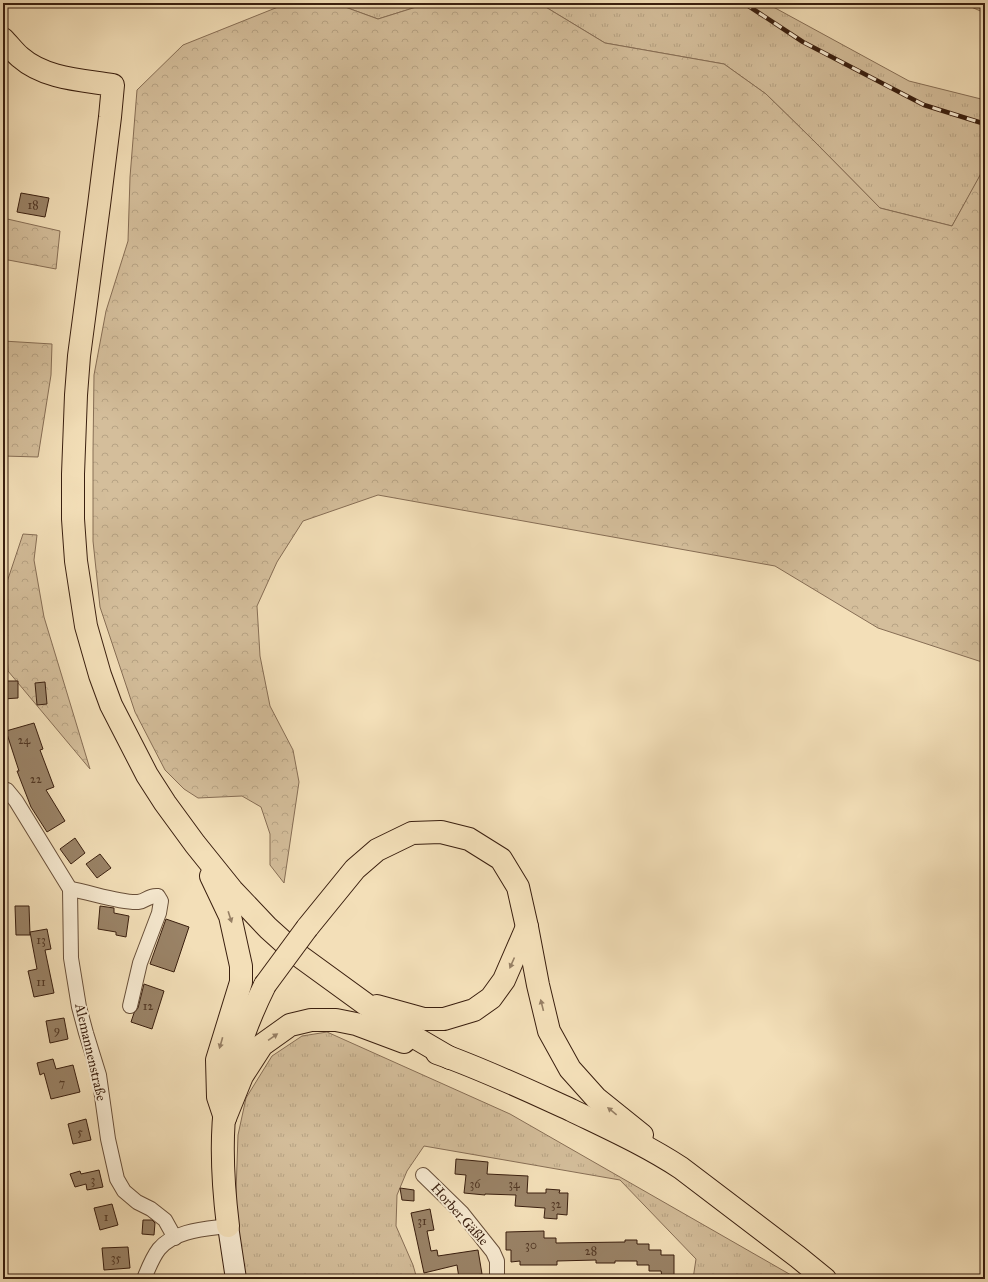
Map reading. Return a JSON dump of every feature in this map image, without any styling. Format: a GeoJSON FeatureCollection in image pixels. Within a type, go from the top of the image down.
{"type":"FeatureCollection","features":[{"type":"Feature","properties":{"kind":"main road"},"geometry":{"type":"LineString","coordinates":[[3,39],[20,58],[38,68],[60,76],[113,85],[104,168],[77,372],[73,474],[73,519],[76,561],[86,626],[100,675],[111,705],[147,775],[165,803],[195,844],[232,890],[268,928],[298,955],[360,1002],[397,1028],[450,1058]]}},
{"type":"Feature","properties":{"kind":"main road"},"geometry":{"type":"LineString","coordinates":[[236,1279],[226,1205],[224,1158],[225,1118],[226,1102],[235,1064],[250,1017],[265,985],[307,928],[355,869],[377,850],[412,833],[441,832],[469,839],[501,859],[518,887],[549,1032],[570,1069],[596,1098],[658,1148],[662,1155]]}},
{"type":"Feature","properties":{"kind":"main road"},"geometry":{"type":"LineString","coordinates":[[195,844],[230,916],[241,966],[241,982],[217,1060],[218,1097],[225,1118]]}},
{"type":"Feature","properties":{"kind":"main road"},"geometry":{"type":"LineString","coordinates":[[360,1002],[424,1019],[444,1019],[474,1010],[491,998],[504,980],[527,927]]}},
{"type":"Feature","properties":{"kind":"main road"},"geometry":{"type":"LineString","coordinates":[[225,1118],[242,1076],[262,1045],[290,1025],[312,1020],[336,1020],[356,1024],[501,1078],[662,1155],[825,1279]]}},
{"type":"Feature","properties":{"kind":"street"},"geometry":{"type":"LineString","coordinates":[[3,789],[7,790],[16,801],[70,889],[138,902],[153,896],[158,896],[161,901],[159,913],[140,963],[130,1006]]}},
{"type":"Feature","properties":{"kind":"street","name":"Alemannenstraße"},"geometry":{"type":"LineString","coordinates":[[70,889],[71,958],[84,1026],[99,1074],[108,1139],[117,1179],[124,1191],[137,1202],[151,1209],[165,1220],[175,1238]]}},
{"type":"Feature","properties":{"kind":"street","name":"Horber Gäßle"},"geometry":{"type":"LineString","coordinates":[[422,1175],[462,1213],[493,1252],[497,1261],[497,1279]]}},
{"type":"Feature","properties":{"kind":"street"},"geometry":{"type":"LineString","coordinates":[[144,1279],[151,1262],[159,1249],[175,1238],[187,1233],[228,1226]]}},
{"type":"Feature","properties":{"kind":"green space"},"geometry":{"type":"Polygon","coordinates":[[[288,3],[334,3],[378,19],[429,3],[539,3],[605,43],[724,64],[766,94],[880,208],[952,226],[984,168],[985,663],[878,628],[775,566],[378,495],[303,521],[277,562],[257,606],[260,656],[270,706],[293,750],[299,782],[284,883],[270,865],[270,834],[261,807],[242,796],[198,798],[184,789],[165,770],[135,712],[100,607],[93,541],[94,375],[106,311],[128,241],[130,177],[137,90],[183,45],[288,3]]]}},
{"type":"Feature","properties":{"kind":"green space"},"geometry":{"type":"Polygon","coordinates":[[[334,3],[429,3],[378,19],[334,3]]]}},
{"type":"Feature","properties":{"kind":"green space"},"geometry":{"type":"Polygon","coordinates":[[[539,3],[766,3],[909,81],[985,100],[985,170],[984,169],[952,226],[880,208],[766,94],[724,64],[605,43],[539,3]]]}},
{"type":"Feature","properties":{"kind":"green space"},"geometry":{"type":"Polygon","coordinates":[[[962,3],[985,3],[985,13],[962,3]]]}},
{"type":"Feature","properties":{"kind":"green space"},"geometry":{"type":"Polygon","coordinates":[[[3,218],[60,231],[56,269],[3,259],[3,218]]]}},
{"type":"Feature","properties":{"kind":"green space"},"geometry":{"type":"Polygon","coordinates":[[[3,341],[52,344],[51,375],[38,457],[3,456],[3,341]]]}},
{"type":"Feature","properties":{"kind":"green space"},"geometry":{"type":"Polygon","coordinates":[[[23,534],[37,535],[34,560],[44,617],[90,769],[8,671],[3,594],[23,534]]]}},
{"type":"Feature","properties":{"kind":"green space"},"geometry":{"type":"Polygon","coordinates":[[[327,1032],[510,1114],[798,1279],[693,1279],[696,1259],[620,1180],[424,1146],[407,1171],[397,1195],[396,1226],[413,1265],[417,1279],[245,1279],[235,1222],[238,1135],[246,1098],[272,1056],[302,1036],[327,1032]]]}},
{"type":"Feature","properties":{"kind":"building"},"geometry":{"type":"Polygon","coordinates":[[[21,193],[49,198],[45,217],[17,212],[21,193]]]}},
{"type":"Feature","properties":{"kind":"building"},"geometry":{"type":"Polygon","coordinates":[[[3,681],[18,681],[18,698],[3,699],[3,681]]]}},
{"type":"Feature","properties":{"kind":"building"},"geometry":{"type":"Polygon","coordinates":[[[45,682],[47,704],[37,705],[35,683],[45,682]]]}},
{"type":"Feature","properties":{"kind":"building"},"geometry":{"type":"Polygon","coordinates":[[[34,723],[43,749],[40,750],[54,787],[46,790],[65,821],[47,832],[31,807],[17,771],[19,771],[6,731],[34,723]]]}},
{"type":"Feature","properties":{"kind":"building"},"geometry":{"type":"Polygon","coordinates":[[[75,838],[85,853],[71,864],[60,849],[75,838]]]}},
{"type":"Feature","properties":{"kind":"building"},"geometry":{"type":"Polygon","coordinates":[[[100,854],[111,868],[97,878],[86,864],[100,854]]]}},
{"type":"Feature","properties":{"kind":"building"},"geometry":{"type":"Polygon","coordinates":[[[15,906],[29,906],[30,935],[16,935],[15,906]]]}},
{"type":"Feature","properties":{"kind":"building"},"geometry":{"type":"Polygon","coordinates":[[[100,906],[114,908],[114,913],[129,916],[126,937],[116,935],[116,932],[98,929],[100,906]]]}},
{"type":"Feature","properties":{"kind":"building"},"geometry":{"type":"Polygon","coordinates":[[[166,919],[189,927],[174,972],[150,964],[166,919]]]}},
{"type":"Feature","properties":{"kind":"building"},"geometry":{"type":"Polygon","coordinates":[[[47,929],[51,949],[45,950],[54,993],[34,997],[28,971],[37,969],[30,932],[47,929]]]}},
{"type":"Feature","properties":{"kind":"building"},"geometry":{"type":"Polygon","coordinates":[[[144,984],[164,991],[152,1029],[131,1022],[134,1013],[138,1008],[144,984]]]}},
{"type":"Feature","properties":{"kind":"building"},"geometry":{"type":"Polygon","coordinates":[[[64,1018],[68,1039],[50,1043],[46,1021],[64,1018]]]}},
{"type":"Feature","properties":{"kind":"building"},"geometry":{"type":"Polygon","coordinates":[[[53,1059],[56,1069],[73,1065],[80,1092],[51,1099],[44,1073],[40,1075],[37,1063],[53,1059]]]}},
{"type":"Feature","properties":{"kind":"building"},"geometry":{"type":"Polygon","coordinates":[[[86,1119],[91,1140],[73,1144],[68,1124],[86,1119]]]}},
{"type":"Feature","properties":{"kind":"building"},"geometry":{"type":"Polygon","coordinates":[[[456,1159],[488,1162],[487,1174],[528,1176],[527,1193],[546,1193],[546,1189],[560,1190],[559,1193],[568,1193],[567,1215],[557,1214],[557,1219],[544,1218],[545,1208],[515,1206],[516,1195],[464,1193],[466,1175],[455,1174],[456,1159]]]}},
{"type":"Feature","properties":{"kind":"building"},"geometry":{"type":"Polygon","coordinates":[[[99,1170],[103,1187],[87,1190],[86,1184],[75,1187],[70,1174],[80,1171],[81,1174],[99,1170]]]}},
{"type":"Feature","properties":{"kind":"building"},"geometry":{"type":"Polygon","coordinates":[[[400,1188],[414,1190],[414,1201],[402,1200],[400,1188]]]}},
{"type":"Feature","properties":{"kind":"building"},"geometry":{"type":"Polygon","coordinates":[[[112,1204],[118,1225],[100,1230],[94,1208],[112,1204]]]}},
{"type":"Feature","properties":{"kind":"building"},"geometry":{"type":"Polygon","coordinates":[[[430,1209],[434,1230],[427,1231],[431,1251],[437,1250],[438,1256],[478,1250],[482,1274],[459,1278],[457,1265],[424,1273],[411,1213],[430,1209]]]}},
{"type":"Feature","properties":{"kind":"building"},"geometry":{"type":"Polygon","coordinates":[[[143,1220],[152,1220],[155,1223],[154,1235],[142,1234],[143,1220]]]}},
{"type":"Feature","properties":{"kind":"building"},"geometry":{"type":"Polygon","coordinates":[[[544,1231],[544,1238],[556,1238],[556,1243],[625,1242],[625,1240],[637,1240],[637,1244],[649,1244],[649,1250],[661,1250],[661,1255],[674,1255],[674,1276],[662,1276],[661,1271],[649,1271],[649,1265],[637,1265],[637,1261],[596,1263],[596,1260],[557,1261],[557,1265],[520,1265],[520,1261],[511,1262],[511,1250],[506,1250],[506,1232],[544,1231]]]}},
{"type":"Feature","properties":{"kind":"building"},"geometry":{"type":"Polygon","coordinates":[[[128,1247],[130,1268],[104,1270],[102,1248],[128,1247]]]}},
{"type":"Feature","properties":{"kind":"railway"},"geometry":{"type":"LineString","coordinates":[[744,3],[803,42],[924,105],[985,124]]}}]}
